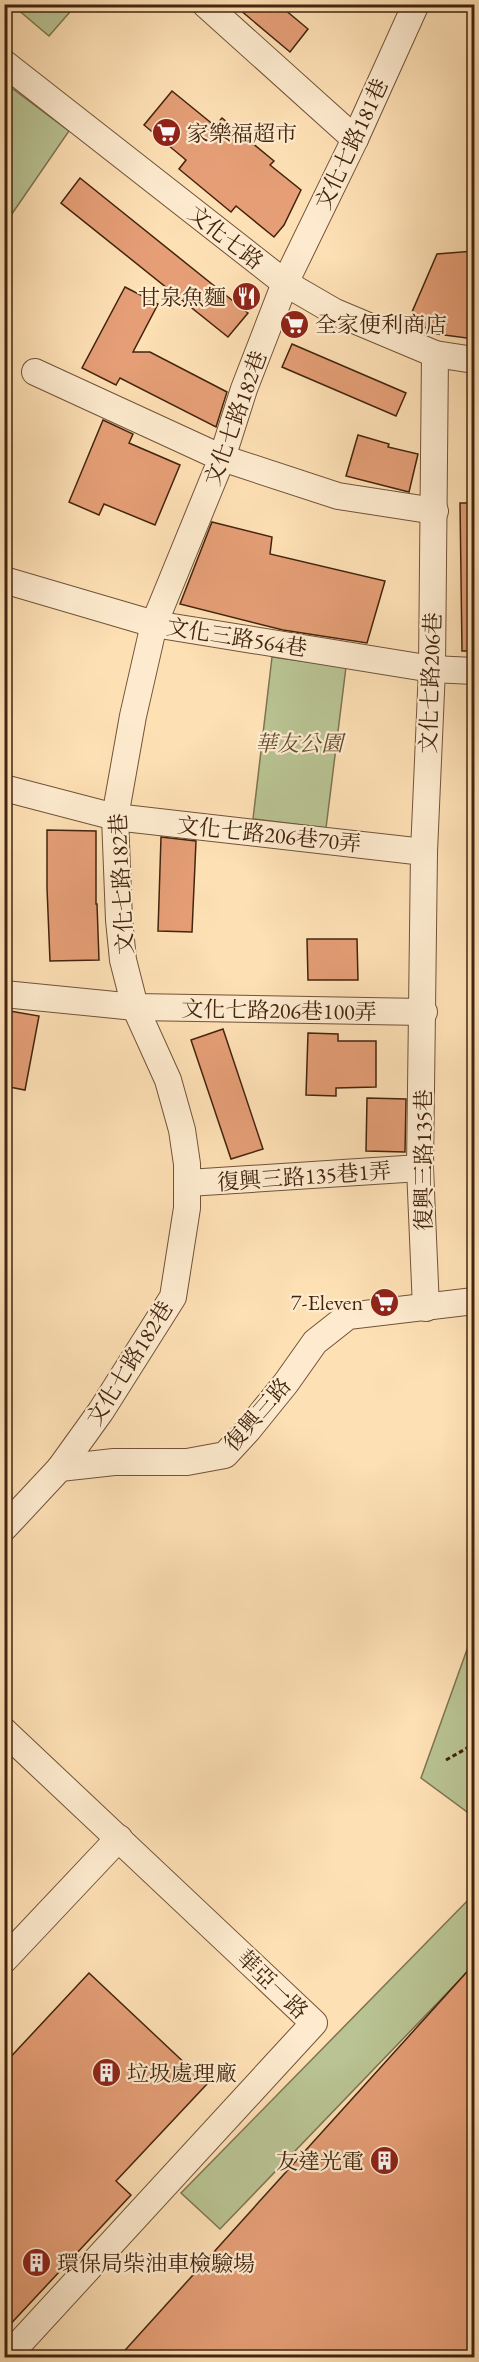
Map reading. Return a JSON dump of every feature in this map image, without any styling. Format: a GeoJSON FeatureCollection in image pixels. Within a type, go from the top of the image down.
{"type":"FeatureCollection","features":[{"type":"Feature","properties":{"kind":"street"},"geometry":{"type":"LineString","coordinates":[[205,4],[356,139]]}},
{"type":"Feature","properties":{"kind":"street","name":"文化七路181巷"},"geometry":{"type":"LineString","coordinates":[[285,283],[356,139],[416,4]]}},
{"type":"Feature","properties":{"kind":"street","name":"文化七路"},"geometry":{"type":"LineString","coordinates":[[4,63],[285,283],[334,312],[435,354],[474,360]]}},
{"type":"Feature","properties":{"kind":"street","name":"文化七路182巷"},"geometry":{"type":"LineString","coordinates":[[60,1468],[123,1377],[173,1297],[186,1217],[188,1183],[182,1130],[168,1080],[135,1007],[122,950],[115,817],[133,716],[154,624],[222,458],[244,389],[285,283]]}},
{"type":"Feature","properties":{"kind":"street","name":"文化七路206巷"},"geometry":{"type":"LineString","coordinates":[[424,1012],[424,852],[432,669],[435,354]]}},
{"type":"Feature","properties":{"kind":"street"},"geometry":{"type":"LineString","coordinates":[[35,372],[222,458],[338,496],[435,511]]}},
{"type":"Feature","properties":{"kind":"street","name":"文化三路564巷"},"geometry":{"type":"LineString","coordinates":[[4,580],[154,624],[432,669],[474,671]]}},
{"type":"Feature","properties":{"kind":"street","name":"文化七路206巷70弄"},"geometry":{"type":"LineString","coordinates":[[4,788],[115,817],[424,852]]}},
{"type":"Feature","properties":{"kind":"street","name":"文化七路206巷100弄"},"geometry":{"type":"LineString","coordinates":[[4,994],[135,1007],[424,1012]]}},
{"type":"Feature","properties":{"kind":"street","name":"復興三路135巷"},"geometry":{"type":"LineString","coordinates":[[424,1012],[420,1168],[426,1308]]}},
{"type":"Feature","properties":{"kind":"street","name":"復興三路135巷1弄"},"geometry":{"type":"LineString","coordinates":[[188,1183],[420,1168]]}},
{"type":"Feature","properties":{"kind":"street","name":"復興三路"},"geometry":{"type":"LineString","coordinates":[[60,1468],[114,1462],[187,1462],[225,1455],[264,1411],[315,1342],[348,1316],[474,1301]]}},
{"type":"Feature","properties":{"kind":"street"},"geometry":{"type":"LineString","coordinates":[[4,1528],[60,1468]]}},
{"type":"Feature","properties":{"kind":"street","name":"華亞一路"},"geometry":{"type":"LineString","coordinates":[[4,1731],[314,2023],[6,2358]]}},
{"type":"Feature","properties":{"kind":"street"},"geometry":{"type":"LineString","coordinates":[[4,1960],[119,1838]]}},
{"type":"Feature","properties":{"kind":"path"},"geometry":{"type":"LineString","coordinates":[[447,1760],[469,1746],[474,1746]]}},
{"type":"Feature","properties":{"kind":"green space"},"geometry":{"type":"Polygon","coordinates":[[[21,5],[76,5],[49,36],[17,9],[21,5]]]}},
{"type":"Feature","properties":{"kind":"green space"},"geometry":{"type":"Polygon","coordinates":[[[5,83],[69,131],[5,224],[5,83]]]}},
{"type":"Feature","properties":{"kind":"green space","name":"華友公園"},"geometry":{"type":"Polygon","coordinates":[[[272,657],[346,667],[326,828],[253,819],[272,657]]]}},
{"type":"Feature","properties":{"kind":"green space"},"geometry":{"type":"Polygon","coordinates":[[[474,1630],[474,1817],[421,1778],[474,1630]]]}},
{"type":"Feature","properties":{"kind":"green space"},"geometry":{"type":"Polygon","coordinates":[[[474,1894],[474,1965],[220,2229],[181,2193],[474,1894]]]}},
{"type":"Feature","properties":{"kind":"building"},"geometry":{"type":"Polygon","coordinates":[[[233,4],[278,4],[308,29],[290,52],[233,4]]]}},
{"type":"Feature","properties":{"kind":"building"},"geometry":{"type":"Polygon","coordinates":[[[172,91],[215,126],[222,118],[274,161],[270,165],[301,190],[284,225],[274,237],[236,206],[231,212],[179,169],[186,160],[144,125],[172,91]]]}},
{"type":"Feature","properties":{"kind":"building"},"geometry":{"type":"Polygon","coordinates":[[[80,178],[248,313],[228,337],[61,203],[80,178]]]}},
{"type":"Feature","properties":{"kind":"building"},"geometry":{"type":"Polygon","coordinates":[[[474,251],[474,339],[437,334],[409,319],[437,254],[474,251]]]}},
{"type":"Feature","properties":{"kind":"building"},"geometry":{"type":"Polygon","coordinates":[[[125,287],[158,304],[133,352],[150,352],[227,392],[216,427],[120,378],[116,385],[82,368],[125,287]]]}},
{"type":"Feature","properties":{"kind":"building"},"geometry":{"type":"Polygon","coordinates":[[[292,344],[406,393],[396,416],[282,367],[292,344]]]}},
{"type":"Feature","properties":{"kind":"building"},"geometry":{"type":"Polygon","coordinates":[[[103,420],[133,434],[129,443],[180,465],[155,525],[104,504],[99,515],[69,502],[103,420]]]}},
{"type":"Feature","properties":{"kind":"building"},"geometry":{"type":"Polygon","coordinates":[[[358,435],[389,444],[388,447],[418,454],[409,492],[346,476],[358,435]]]}},
{"type":"Feature","properties":{"kind":"building"},"geometry":{"type":"Polygon","coordinates":[[[460,503],[474,503],[474,651],[462,651],[460,503]]]}},
{"type":"Feature","properties":{"kind":"building"},"geometry":{"type":"Polygon","coordinates":[[[212,522],[272,537],[270,554],[385,581],[367,643],[283,630],[180,604],[212,522]]]}},
{"type":"Feature","properties":{"kind":"building"},"geometry":{"type":"Polygon","coordinates":[[[47,830],[96,831],[99,960],[50,961],[47,830]]]}},
{"type":"Feature","properties":{"kind":"building"},"geometry":{"type":"Polygon","coordinates":[[[161,837],[196,841],[192,932],[158,931],[161,837]]]}},
{"type":"Feature","properties":{"kind":"building"},"geometry":{"type":"Polygon","coordinates":[[[307,939],[357,939],[358,980],[308,980],[307,939]]]}},
{"type":"Feature","properties":{"kind":"building"},"geometry":{"type":"Polygon","coordinates":[[[4,1010],[39,1016],[25,1090],[4,1086],[4,1010]]]}},
{"type":"Feature","properties":{"kind":"building"},"geometry":{"type":"Polygon","coordinates":[[[223,1029],[263,1149],[231,1159],[191,1040],[223,1029]]]}},
{"type":"Feature","properties":{"kind":"building"},"geometry":{"type":"Polygon","coordinates":[[[308,1033],[338,1034],[338,1041],[376,1041],[376,1087],[336,1088],[336,1096],[306,1095],[308,1033]]]}},
{"type":"Feature","properties":{"kind":"building"},"geometry":{"type":"Polygon","coordinates":[[[367,1098],[406,1099],[405,1152],[366,1151],[367,1098]]]}},
{"type":"Feature","properties":{"kind":"building","name":"友達光電"},"geometry":{"type":"Polygon","coordinates":[[[474,1964],[474,2358],[118,2358],[474,1964]]]}},
{"type":"Feature","properties":{"kind":"building"},"geometry":{"type":"Polygon","coordinates":[[[89,1973],[207,2084],[116,2181],[131,2195],[4,2331],[4,2064],[89,1973]]]}},
{"type":"Feature","properties":{"kind":"place","name":"家樂福超市"},"geometry":{"type":"Point","coordinates":[166,133]}},
{"type":"Feature","properties":{"kind":"place","name":"甘泉魚麵"},"geometry":{"type":"Point","coordinates":[247,297]}},
{"type":"Feature","properties":{"kind":"place","name":"全家便利商店"},"geometry":{"type":"Point","coordinates":[294,324]}},
{"type":"Feature","properties":{"kind":"place","name":"7-Eleven"},"geometry":{"type":"Point","coordinates":[384,1302]}},
{"type":"Feature","properties":{"kind":"place","name":"垃圾處理廠"},"geometry":{"type":"Point","coordinates":[106,2073]}},
{"type":"Feature","properties":{"kind":"place","name":"友達光電"},"geometry":{"type":"Point","coordinates":[385,2161]}},
{"type":"Feature","properties":{"kind":"place","name":"環保局柴油車檢驗場"},"geometry":{"type":"Point","coordinates":[36,2263]}}]}
